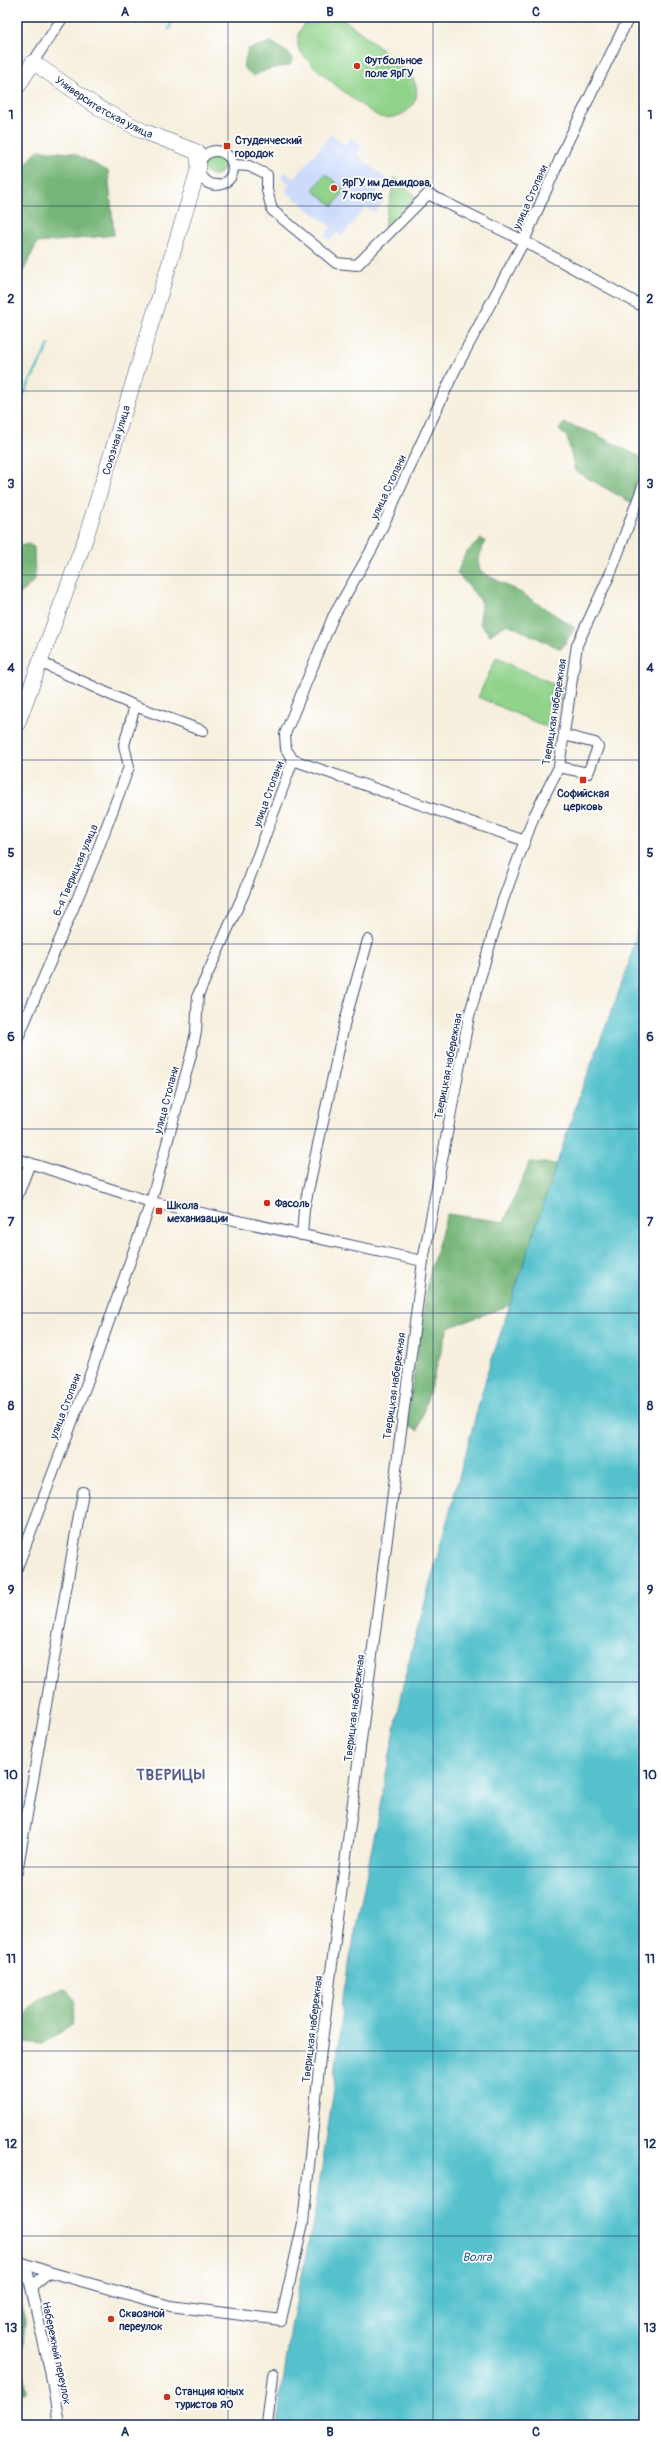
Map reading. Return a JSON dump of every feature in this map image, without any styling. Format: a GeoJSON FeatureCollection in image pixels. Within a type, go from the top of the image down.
{"type":"FeatureCollection","features":[{"type":"Feature","properties":{"kind":"street"},"geometry":{"type":"LineString","coordinates":[[17,88],[63,17]]}},
{"type":"Feature","properties":{"kind":"street","name":"улица Стопани"},"geometry":{"type":"LineString","coordinates":[[17,1568],[91,1372],[151,1202],[191,1055],[196,1032],[198,995],[244,893],[293,760],[286,749],[285,734],[333,617],[373,547],[454,372],[524,241],[566,145],[629,17]]}},
{"type":"Feature","properties":{"kind":"street","name":"Университетская улица"},"geometry":{"type":"LineString","coordinates":[[33,62],[99,108],[143,131],[202,152]]}},
{"type":"Feature","properties":{"kind":"street"},"geometry":{"type":"LineString","coordinates":[[199,167],[200,172],[206,181],[217,185],[228,180],[232,176],[234,165],[232,160],[224,152],[202,152]]}},
{"type":"Feature","properties":{"kind":"street","name":"Союзная улица"},"geometry":{"type":"LineString","coordinates":[[17,725],[86,536],[199,167],[202,152]]}},
{"type":"Feature","properties":{"kind":"street"},"geometry":{"type":"LineString","coordinates":[[234,165],[249,166],[267,175],[267,190],[272,210],[336,263],[357,266],[428,194],[524,241],[644,307]]}},
{"type":"Feature","properties":{"kind":"street","name":"Тверицкая набережная"},"geometry":{"type":"LineString","coordinates":[[49,2272],[170,2306],[281,2320],[303,2223],[321,2049],[423,1261],[469,1016],[503,900],[534,816],[559,767],[577,645],[611,572],[644,483]]}},
{"type":"Feature","properties":{"kind":"street"},"geometry":{"type":"LineString","coordinates":[[40,662],[135,706],[203,731]]}},
{"type":"Feature","properties":{"kind":"street","name":"6-я Тверицкая улица"},"geometry":{"type":"LineString","coordinates":[[17,1040],[95,857],[127,772],[129,762],[124,745],[135,706]]}},
{"type":"Feature","properties":{"kind":"street"},"geometry":{"type":"LineString","coordinates":[[559,767],[588,773],[598,747],[595,743],[564,734]]}},
{"type":"Feature","properties":{"kind":"street"},"geometry":{"type":"LineString","coordinates":[[293,760],[525,841]]}},
{"type":"Feature","properties":{"kind":"street"},"geometry":{"type":"LineString","coordinates":[[302,1235],[304,1209],[345,1021],[368,940]]}},
{"type":"Feature","properties":{"kind":"street"},"geometry":{"type":"LineString","coordinates":[[17,1159],[151,1202],[423,1261]]}},
{"type":"Feature","properties":{"kind":"street"},"geometry":{"type":"LineString","coordinates":[[17,1197],[30,1163]]}},
{"type":"Feature","properties":{"kind":"street"},"geometry":{"type":"LineString","coordinates":[[17,1872],[83,1492]]}},
{"type":"Feature","properties":{"kind":"street"},"geometry":{"type":"LineString","coordinates":[[22,2263],[49,2272]]}},
{"type":"Feature","properties":{"kind":"street","name":"Набережный переулок"},"geometry":{"type":"LineString","coordinates":[[22,2263],[30,2287],[52,2380],[59,2425]]}},
{"type":"Feature","properties":{"kind":"street"},"geometry":{"type":"LineString","coordinates":[[30,2287],[49,2272]]}},
{"type":"Feature","properties":{"kind":"street"},"geometry":{"type":"LineString","coordinates":[[266,2425],[273,2375]]}},
{"type":"Feature","properties":{"kind":"shaded area","name":"ЯрГУ им Демидова, 7 корпус"},"geometry":{"type":"Polygon","coordinates":[[[331,134],[345,145],[351,137],[363,146],[357,155],[388,180],[376,194],[384,201],[374,213],[366,207],[342,236],[337,232],[330,240],[324,236],[331,227],[285,191],[290,184],[281,177],[285,172],[294,179],[331,134]]]}},
{"type":"Feature","properties":{"kind":"green space","name":"Футбольное поле ЯрГУ"},"geometry":{"type":"Polygon","coordinates":[[[330,16],[346,21],[401,66],[413,79],[416,87],[414,102],[410,108],[404,113],[396,116],[388,118],[380,117],[361,105],[321,73],[302,53],[298,46],[299,33],[312,17],[330,16]]]}},
{"type":"Feature","properties":{"kind":"green space"},"geometry":{"type":"Polygon","coordinates":[[[271,42],[288,53],[293,60],[290,65],[269,69],[253,76],[243,67],[248,49],[271,42]]]}},
{"type":"Feature","properties":{"kind":"green space"},"geometry":{"type":"Polygon","coordinates":[[[38,150],[73,153],[108,171],[114,235],[37,243],[19,280],[17,279],[17,175],[38,150]]]}},
{"type":"Feature","properties":{"kind":"green space"},"geometry":{"type":"Polygon","coordinates":[[[214,153],[222,156],[225,164],[222,172],[214,175],[206,172],[203,164],[206,156],[214,153]]]}},
{"type":"Feature","properties":{"kind":"green space"},"geometry":{"type":"Polygon","coordinates":[[[325,174],[345,190],[333,206],[313,190],[325,174]]]}},
{"type":"Feature","properties":{"kind":"green space"},"geometry":{"type":"Polygon","coordinates":[[[395,177],[416,196],[388,226],[384,226],[395,177]]]}},
{"type":"Feature","properties":{"kind":"green space"},"geometry":{"type":"Polygon","coordinates":[[[564,423],[593,433],[644,459],[644,476],[632,503],[575,471],[567,437],[559,430],[564,423]]]}},
{"type":"Feature","properties":{"kind":"green space"},"geometry":{"type":"Polygon","coordinates":[[[481,539],[485,541],[478,561],[480,571],[523,594],[575,628],[561,649],[507,624],[490,635],[480,624],[481,601],[457,573],[465,554],[481,539]]]}},
{"type":"Feature","properties":{"kind":"green space"},"geometry":{"type":"Polygon","coordinates":[[[28,544],[34,547],[35,580],[17,597],[17,547],[28,544]]]}},
{"type":"Feature","properties":{"kind":"green space"},"geometry":{"type":"Polygon","coordinates":[[[496,658],[563,688],[551,729],[478,697],[496,658]]]}},
{"type":"Feature","properties":{"kind":"green space"},"geometry":{"type":"Polygon","coordinates":[[[530,1162],[557,1164],[510,1305],[448,1328],[418,1430],[406,1425],[429,1276],[447,1214],[504,1222],[530,1162]]]}},
{"type":"Feature","properties":{"kind":"green space"},"geometry":{"type":"Polygon","coordinates":[[[66,1989],[75,2000],[72,2025],[43,2044],[23,2042],[25,2020],[32,2005],[38,1999],[46,1995],[55,1991],[66,1989]]]}},
{"type":"Feature","properties":{"kind":"green space"},"geometry":{"type":"Polygon","coordinates":[[[17,2293],[25,2320],[22,2360],[27,2392],[17,2395],[17,2293]]]}},
{"type":"Feature","properties":{"kind":"water","name":"Волга"},"geometry":{"type":"Polygon","coordinates":[[[644,901],[644,2425],[277,2425],[291,2327],[315,2212],[333,2096],[344,1989],[407,1668],[488,1371],[580,1094],[629,965],[644,901]]]}},
{"type":"Feature","properties":{"kind":"waterway"},"geometry":{"type":"LineString","coordinates":[[169,29],[174,17]]}},
{"type":"Feature","properties":{"kind":"waterway"},"geometry":{"type":"LineString","coordinates":[[17,407],[49,345]]}},
{"type":"Feature","properties":{"kind":"place","name":"Футбольное поле ЯрГУ"},"geometry":{"type":"Point","coordinates":[357,66]}},
{"type":"Feature","properties":{"kind":"place","name":"Студенческий городок"},"geometry":{"type":"Point","coordinates":[227,146]}},
{"type":"Feature","properties":{"kind":"place","name":"ЯрГУ им Демидова, 7 корпус"},"geometry":{"type":"Point","coordinates":[334,188]}},
{"type":"Feature","properties":{"kind":"place","name":"Софийская церковь"},"geometry":{"type":"Point","coordinates":[583,780]}},
{"type":"Feature","properties":{"kind":"place","name":"Фасоль"},"geometry":{"type":"Point","coordinates":[267,1203]}},
{"type":"Feature","properties":{"kind":"place","name":"Школа механизации"},"geometry":{"type":"Point","coordinates":[159,1211]}},
{"type":"Feature","properties":{"kind":"place","name":"Сквозной переулок"},"geometry":{"type":"Point","coordinates":[111,2319]}},
{"type":"Feature","properties":{"kind":"place","name":"Станция юных туристов ЯО"},"geometry":{"type":"Point","coordinates":[167,2397]}},
{"type":"Feature","properties":{"kind":"district","name":"ТВЕРИЦЫ"},"geometry":{"type":"Point","coordinates":[171,1775]}}]}
